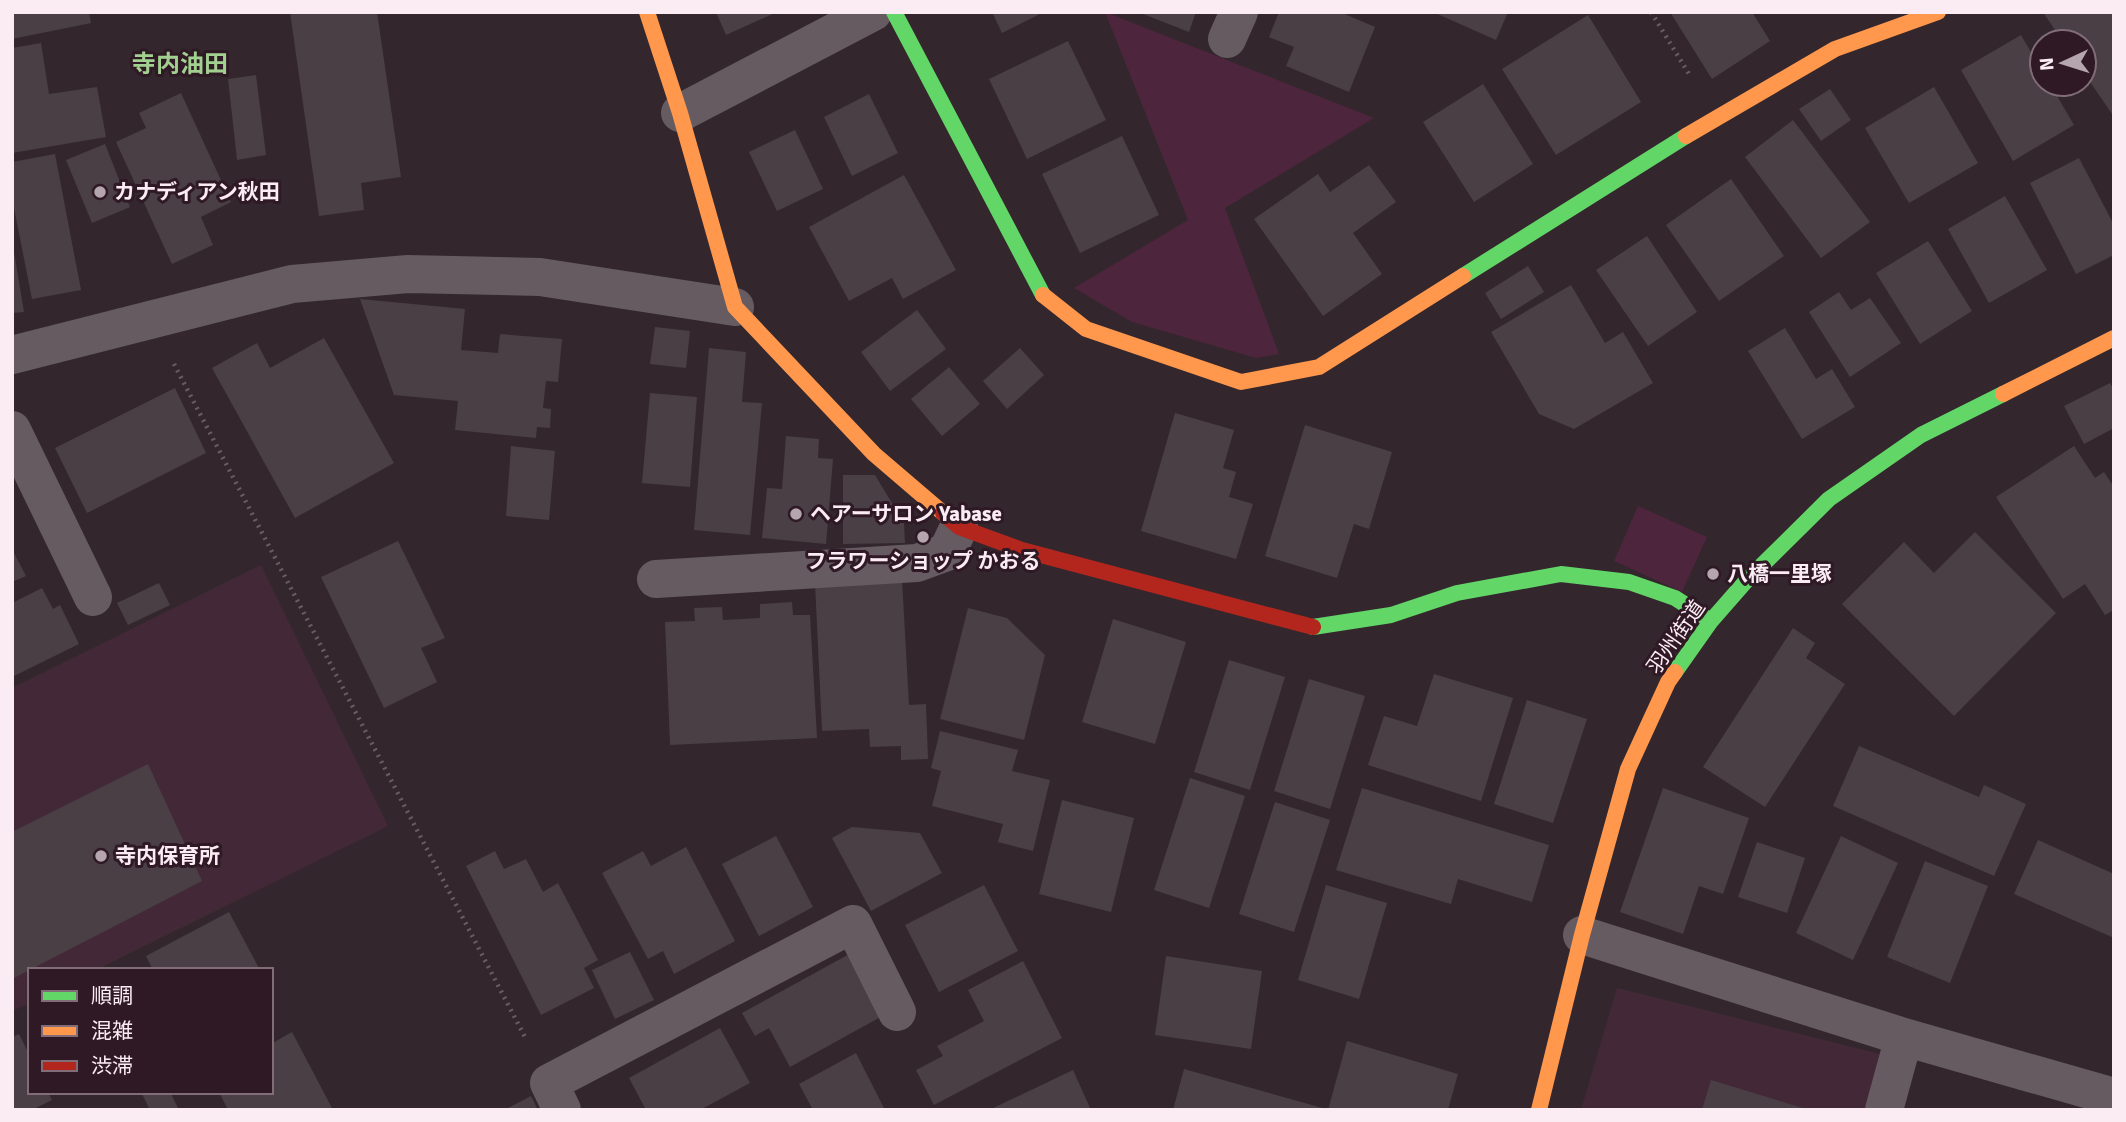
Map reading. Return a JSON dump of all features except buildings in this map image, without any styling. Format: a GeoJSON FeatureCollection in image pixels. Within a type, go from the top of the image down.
{"type":"FeatureCollection","features":[{"type":"Feature","properties":{"kind":"street"},"geometry":{"type":"LineString","coordinates":[[647,12],[680,113],[736,307],[874,454],[959,527],[1022,550],[1314,628],[1391,615],[1457,593],[1561,574],[1629,582],[1675,598],[1711,621]]}},
{"type":"Feature","properties":{"kind":"street"},"geometry":{"type":"LineString","coordinates":[[680,113],[873,12]]}},
{"type":"Feature","properties":{"kind":"street"},"geometry":{"type":"LineString","coordinates":[[894,12],[1045,298],[1086,328],[1241,382],[1318,367],[1716,117],[1835,49],[1938,12]]}},
{"type":"Feature","properties":{"kind":"street"},"geometry":{"type":"LineString","coordinates":[[12,355],[292,284],[408,274],[540,277],[736,307]]}},
{"type":"Feature","properties":{"kind":"street","name":"羽州街道"},"geometry":{"type":"LineString","coordinates":[[1539,1110],[1628,769],[1668,682],[1711,621],[1746,581],[1829,499],[1920,435],[2114,338]]}},
{"type":"Feature","properties":{"kind":"street"},"geometry":{"type":"LineString","coordinates":[[12,430],[93,597]]}},
{"type":"Feature","properties":{"kind":"street"},"geometry":{"type":"LineString","coordinates":[[656,579],[917,563],[947,552],[959,527]]}},
{"type":"Feature","properties":{"kind":"street"},"geometry":{"type":"LineString","coordinates":[[556,1096],[853,924],[897,1012]]}},
{"type":"Feature","properties":{"kind":"street"},"geometry":{"type":"LineString","coordinates":[[1583,935],[1904,1037],[2114,1097]]}},
{"type":"Feature","properties":{"kind":"street"},"geometry":{"type":"LineString","coordinates":[[1884,1110],[1904,1037]]}},
{"type":"Feature","properties":{"kind":"path"},"geometry":{"type":"LineString","coordinates":[[1651,12],[1716,117]]}},
{"type":"Feature","properties":{"kind":"path"},"geometry":{"type":"LineString","coordinates":[[151,318],[556,1096]]}},
{"type":"Feature","properties":{"kind":"shaded area"},"geometry":{"type":"Polygon","coordinates":[[[1105,12],[1374,118],[1225,208],[1279,354],[1256,358],[1132,322],[1074,288],[1188,220],[1105,12]]]}},
{"type":"Feature","properties":{"kind":"shaded area"},"geometry":{"type":"Polygon","coordinates":[[[1638,506],[1707,537],[1682,592],[1614,561],[1638,506]]]}},
{"type":"Feature","properties":{"kind":"shaded area"},"geometry":{"type":"Polygon","coordinates":[[[261,565],[388,826],[100,968],[28,968],[28,1004],[12,1011],[12,688],[261,565]]]}},
{"type":"Feature","properties":{"kind":"shaded area"},"geometry":{"type":"Polygon","coordinates":[[[1617,988],[1884,1055],[1869,1110],[1581,1110],[1617,988]]]}},
{"type":"Feature","properties":{"kind":"traffic: fast"},"geometry":{"type":"LineString","coordinates":[[894,12],[1043,295]]}},
{"type":"Feature","properties":{"kind":"traffic: fast"},"geometry":{"type":"LineString","coordinates":[[1463,276],[1686,136]]}},
{"type":"Feature","properties":{"kind":"traffic: fast"},"geometry":{"type":"LineString","coordinates":[[1675,672],[1711,621],[1746,581],[1829,499],[1921,435],[2003,394]]}},
{"type":"Feature","properties":{"kind":"traffic: fast"},"geometry":{"type":"LineString","coordinates":[[1313,627],[1391,615],[1457,593],[1561,574],[1629,582],[1675,598],[1711,621]]}},
{"type":"Feature","properties":{"kind":"traffic: slow"},"geometry":{"type":"LineString","coordinates":[[647,12],[680,113],[735,307],[874,454],[943,513]]}},
{"type":"Feature","properties":{"kind":"traffic: slow"},"geometry":{"type":"LineString","coordinates":[[1686,136],[1835,49],[1938,12]]}},
{"type":"Feature","properties":{"kind":"traffic: slow"},"geometry":{"type":"LineString","coordinates":[[1043,295],[1086,329],[1241,382],[1319,367],[1463,276]]}},
{"type":"Feature","properties":{"kind":"traffic: slow"},"geometry":{"type":"LineString","coordinates":[[2003,394],[2114,338]]}},
{"type":"Feature","properties":{"kind":"traffic: slow"},"geometry":{"type":"LineString","coordinates":[[1539,1110],[1582,935],[1628,769],[1675,672]]}},
{"type":"Feature","properties":{"kind":"traffic: jam"},"geometry":{"type":"LineString","coordinates":[[943,513],[959,527],[1022,550],[1313,627]]}},
{"type":"Feature","properties":{"kind":"place","name":"カナディアン秋田"},"geometry":{"type":"Point","coordinates":[100,192]}},
{"type":"Feature","properties":{"kind":"place","name":"ヘアーサロン Yabase"},"geometry":{"type":"Point","coordinates":[796,514]}},
{"type":"Feature","properties":{"kind":"place","name":"フラワーショップ かおる"},"geometry":{"type":"Point","coordinates":[923,537]}},
{"type":"Feature","properties":{"kind":"place","name":"八橋一里塚"},"geometry":{"type":"Point","coordinates":[1713,574]}},
{"type":"Feature","properties":{"kind":"place","name":"寺内保育所"},"geometry":{"type":"Point","coordinates":[101,856]}},
{"type":"Feature","properties":{"kind":"district","name":"寺内油田"},"geometry":{"type":"Point","coordinates":[180,64]}}]}
